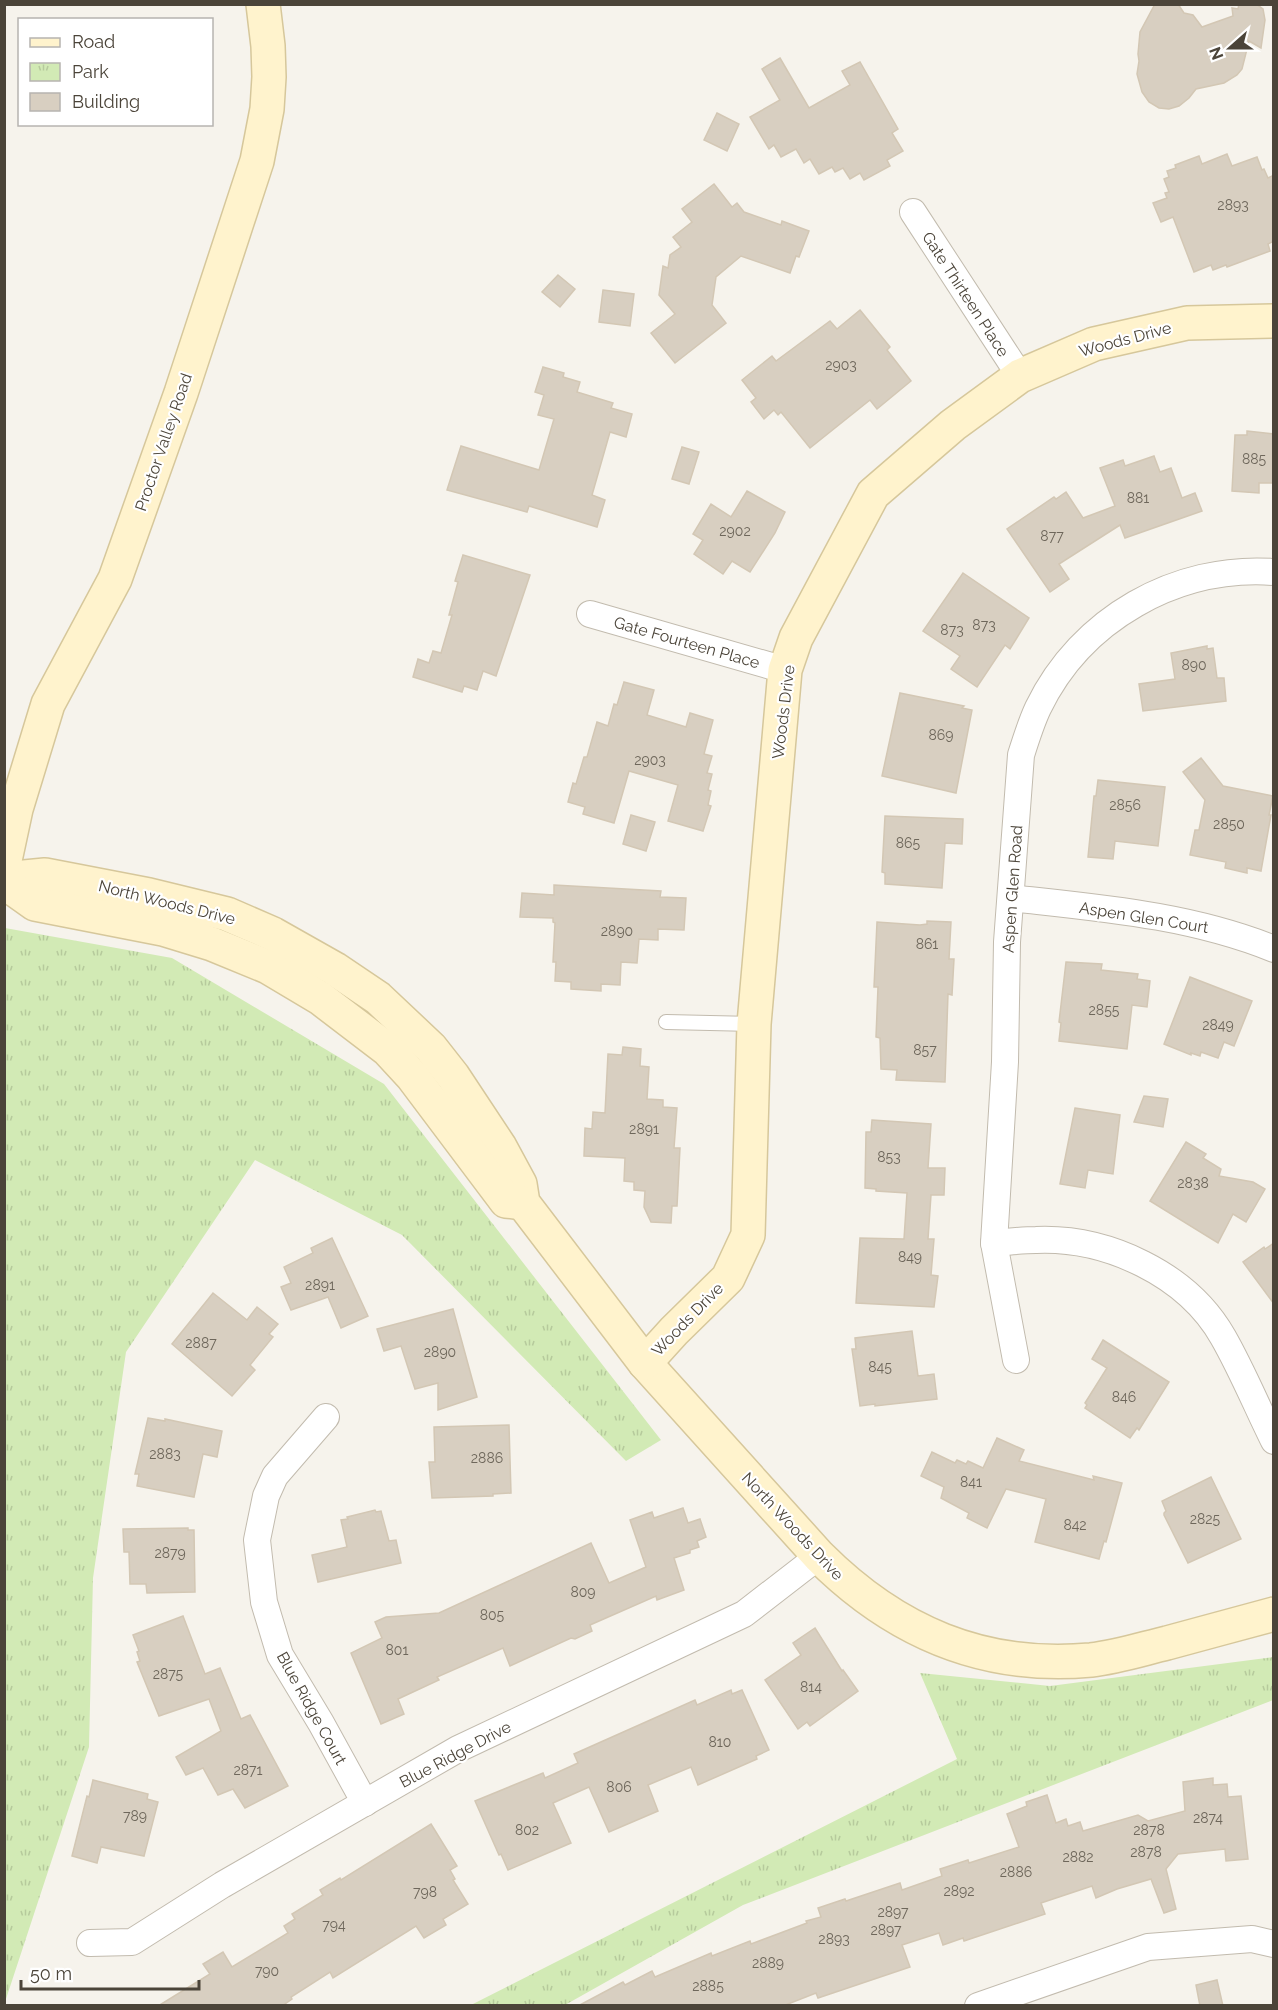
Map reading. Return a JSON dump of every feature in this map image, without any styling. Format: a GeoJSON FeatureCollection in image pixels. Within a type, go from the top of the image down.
{"type":"FeatureCollection","features":[{"type":"Feature","properties":{"kind":"street","name":"Proctor Valley Road"},"geometry":{"type":"LineString","coordinates":[[4,865],[16,809],[48,704],[115,579],[181,393],[257,161],[267,109],[269,78],[268,46],[262,4]]}},
{"type":"Feature","properties":{"kind":"street","name":"Gate Thirteen Place"},"geometry":{"type":"LineString","coordinates":[[913,212],[1020,376]]}},
{"type":"Feature","properties":{"kind":"street","name":"Woods Drive"},"geometry":{"type":"LineString","coordinates":[[645,1363],[728,1278],[748,1235],[754,1024],[785,670],[796,638],[873,494],[953,425],[1020,376],[1094,344],[1187,323],[1274,321]]}},
{"type":"Feature","properties":{"kind":"street","name":"Aspen Glen Road"},"geometry":{"type":"LineString","coordinates":[[1016,1360],[994,1244],[1005,1073],[1007,942],[1021,756],[1038,707],[1066,663],[1102,626],[1125,609],[1149,596],[1203,577],[1231,572],[1274,572]]}},
{"type":"Feature","properties":{"kind":"street","name":"Gate Fourteen Place"},"geometry":{"type":"LineString","coordinates":[[590,614],[785,670]]}},
{"type":"Feature","properties":{"kind":"street","name":"North Woods Drive"},"geometry":{"type":"LineString","coordinates":[[4,881],[45,875],[149,895],[226,914],[273,934],[339,971],[378,998],[431,1048],[453,1076],[500,1147],[520,1184],[523,1203],[645,1363],[842,1580],[897,1619],[958,1646],[991,1655],[1025,1660],[1082,1660],[1126,1654],[1274,1614]]}},
{"type":"Feature","properties":{"kind":"street","name":"Aspen Glen Court"},"geometry":{"type":"LineString","coordinates":[[1011,898],[1193,923],[1242,936],[1274,949]]}},
{"type":"Feature","properties":{"kind":"street"},"geometry":{"type":"LineString","coordinates":[[994,1244],[1037,1240],[1093,1246],[1137,1261],[1177,1286],[1209,1318],[1223,1336],[1274,1441]]}},
{"type":"Feature","properties":{"kind":"street","name":"Blue Ridge Court"},"geometry":{"type":"LineString","coordinates":[[326,1417],[275,1476],[266,1496],[258,1540],[264,1602],[280,1654],[365,1803]]}},
{"type":"Feature","properties":{"kind":"street","name":"Blue Ridge Drive"},"geometry":{"type":"LineString","coordinates":[[90,1943],[132,1942],[222,1886],[458,1749],[744,1614],[819,1556]]}},
{"type":"Feature","properties":{"kind":"street"},"geometry":{"type":"LineString","coordinates":[[978,2006],[1148,1947],[1252,1939],[1274,1944]]}},
{"type":"Feature","properties":{"kind":"lane"},"geometry":{"type":"LineString","coordinates":[[666,1022],[754,1024]]}},
{"type":"Feature","properties":{"kind":"green space"},"geometry":{"type":"Polygon","coordinates":[[[5,928],[172,958],[384,1084],[661,1440],[626,1461],[402,1235],[255,1160],[126,1352],[93,1578],[89,1747],[5,2002],[5,928]]]}},
{"type":"Feature","properties":{"kind":"green space"},"geometry":{"type":"Polygon","coordinates":[[[1273,1657],[1273,1700],[743,1905],[565,2005],[471,2005],[957,1759],[920,1673],[1050,1686],[1273,1657]]]}},
{"type":"Feature","properties":{"kind":"building"},"geometry":{"type":"Polygon","coordinates":[[[1155,4],[1178,4],[1184,13],[1193,15],[1202,27],[1233,16],[1232,8],[1238,9],[1239,4],[1256,4],[1263,9],[1265,20],[1261,48],[1249,41],[1242,69],[1237,75],[1224,83],[1196,89],[1179,106],[1169,109],[1159,108],[1149,102],[1142,92],[1137,74],[1140,32],[1155,4]]]}},
{"type":"Feature","properties":{"kind":"building"},"geometry":{"type":"Polygon","coordinates":[[[780,58],[809,108],[850,85],[842,71],[860,62],[898,129],[892,133],[903,151],[887,160],[890,166],[864,180],[860,173],[850,179],[843,168],[835,172],[832,167],[819,174],[810,159],[804,163],[796,149],[781,157],[774,145],[769,149],[750,117],[780,100],[762,69],[780,58]]]}},
{"type":"Feature","properties":{"kind":"building"},"geometry":{"type":"Polygon","coordinates":[[[717,113],[739,124],[727,151],[704,140],[717,113]]]}},
{"type":"Feature","properties":{"kind":"building"},"geometry":{"type":"Polygon","coordinates":[[[1227,154],[1232,166],[1257,157],[1268,178],[1274,175],[1274,241],[1268,244],[1270,251],[1227,267],[1226,265],[1213,270],[1211,265],[1194,272],[1173,217],[1161,222],[1153,203],[1167,198],[1165,193],[1169,192],[1164,179],[1169,177],[1167,171],[1176,168],[1175,165],[1199,156],[1202,164],[1227,154]]]}},
{"type":"Feature","properties":{"kind":"building"},"geometry":{"type":"Polygon","coordinates":[[[714,184],[732,207],[737,203],[744,212],[781,225],[782,221],[809,231],[790,273],[741,256],[716,277],[712,305],[726,323],[675,363],[651,333],[675,314],[659,295],[663,266],[668,268],[670,255],[681,247],[673,237],[692,222],[682,209],[714,184]]]}},
{"type":"Feature","properties":{"kind":"building"},"geometry":{"type":"Polygon","coordinates":[[[558,275],[575,289],[560,307],[542,292],[558,275]]]}},
{"type":"Feature","properties":{"kind":"building"},"geometry":{"type":"Polygon","coordinates":[[[603,290],[634,294],[630,326],[599,322],[603,290]]]}},
{"type":"Feature","properties":{"kind":"building"},"geometry":{"type":"Polygon","coordinates":[[[860,310],[890,347],[887,350],[911,381],[877,409],[870,400],[810,448],[781,412],[778,415],[774,410],[764,419],[751,402],[756,398],[742,380],[772,356],[776,361],[830,321],[837,329],[860,310]]]}},
{"type":"Feature","properties":{"kind":"building"},"geometry":{"type":"Polygon","coordinates":[[[543,367],[564,373],[563,377],[580,382],[577,392],[613,403],[611,408],[632,414],[626,437],[610,432],[592,495],[605,500],[597,527],[529,506],[527,512],[447,490],[461,446],[539,470],[554,419],[538,415],[544,395],[535,392],[543,367]]]}},
{"type":"Feature","properties":{"kind":"building"},"geometry":{"type":"Polygon","coordinates":[[[1247,431],[1274,434],[1274,483],[1259,483],[1259,493],[1232,491],[1235,435],[1247,435],[1247,431]]]}},
{"type":"Feature","properties":{"kind":"building"},"geometry":{"type":"Polygon","coordinates":[[[682,447],[699,452],[689,484],[672,479],[682,447]]]}},
{"type":"Feature","properties":{"kind":"building"},"geometry":{"type":"Polygon","coordinates":[[[1154,456],[1160,472],[1171,468],[1182,498],[1195,493],[1202,511],[1125,538],[1120,525],[1059,564],[1069,579],[1050,592],[1007,529],[1054,497],[1056,499],[1066,492],[1083,518],[1115,506],[1100,468],[1123,460],[1125,466],[1154,456]]]}},
{"type":"Feature","properties":{"kind":"building"},"geometry":{"type":"Polygon","coordinates":[[[747,491],[785,512],[775,533],[750,572],[732,561],[723,574],[694,554],[703,540],[693,534],[711,504],[731,517],[747,491]]]}},
{"type":"Feature","properties":{"kind":"building"},"geometry":{"type":"Polygon","coordinates":[[[463,555],[530,575],[496,676],[483,671],[477,690],[464,686],[462,692],[413,677],[418,659],[429,663],[433,651],[441,653],[452,615],[449,615],[458,582],[455,581],[463,555]]]}},
{"type":"Feature","properties":{"kind":"building"},"geometry":{"type":"Polygon","coordinates":[[[963,573],[1029,618],[1010,649],[1005,645],[977,687],[951,669],[960,656],[923,631],[963,573]]]}},
{"type":"Feature","properties":{"kind":"building"},"geometry":{"type":"Polygon","coordinates":[[[1207,646],[1207,649],[1213,648],[1217,678],[1224,678],[1226,701],[1143,711],[1139,684],[1175,679],[1171,653],[1207,646]]]}},
{"type":"Feature","properties":{"kind":"building"},"geometry":{"type":"Polygon","coordinates":[[[624,682],[654,690],[647,715],[686,727],[690,713],[713,720],[704,754],[712,756],[707,773],[712,774],[708,790],[711,791],[708,805],[711,806],[703,831],[668,821],[678,785],[629,771],[614,823],[583,814],[585,807],[568,802],[573,783],[576,784],[584,757],[587,757],[597,722],[608,726],[614,704],[617,705],[624,682]]]}},
{"type":"Feature","properties":{"kind":"building"},"geometry":{"type":"Polygon","coordinates":[[[900,693],[964,706],[962,708],[972,710],[956,793],[882,776],[900,693]]]}},
{"type":"Feature","properties":{"kind":"building"},"geometry":{"type":"Polygon","coordinates":[[[1201,758],[1223,786],[1273,796],[1261,871],[1247,868],[1247,873],[1225,868],[1226,862],[1190,855],[1195,830],[1199,830],[1205,800],[1183,772],[1201,758]]]}},
{"type":"Feature","properties":{"kind":"building"},"geometry":{"type":"Polygon","coordinates":[[[1098,780],[1165,787],[1158,846],[1115,841],[1113,859],[1088,857],[1094,796],[1096,796],[1098,780]]]}},
{"type":"Feature","properties":{"kind":"building"},"geometry":{"type":"Polygon","coordinates":[[[631,815],[655,822],[646,851],[623,844],[631,815]]]}},
{"type":"Feature","properties":{"kind":"building"},"geometry":{"type":"Polygon","coordinates":[[[885,816],[963,819],[962,844],[945,843],[942,888],[885,884],[885,873],[882,872],[885,816]]]}},
{"type":"Feature","properties":{"kind":"building"},"geometry":{"type":"Polygon","coordinates":[[[554,885],[661,891],[660,897],[686,898],[684,930],[658,929],[658,940],[639,939],[637,963],[621,962],[620,985],[601,984],[601,991],[571,989],[571,982],[555,981],[556,962],[553,962],[555,923],[553,918],[520,917],[522,893],[554,895],[554,885]]]}},
{"type":"Feature","properties":{"kind":"building"},"geometry":{"type":"Polygon","coordinates":[[[927,921],[951,922],[949,959],[954,959],[952,995],[948,994],[945,1082],[896,1080],[897,1070],[881,1069],[880,1038],[876,1037],[878,987],[874,987],[877,922],[920,925],[927,924],[927,921]]]}},
{"type":"Feature","properties":{"kind":"building"},"geometry":{"type":"Polygon","coordinates":[[[1066,962],[1102,964],[1101,970],[1138,974],[1137,979],[1150,981],[1147,1007],[1132,1005],[1127,1049],[1059,1041],[1066,962]]]}},
{"type":"Feature","properties":{"kind":"building"},"geometry":{"type":"Polygon","coordinates":[[[1190,977],[1252,1001],[1234,1046],[1224,1042],[1218,1058],[1201,1052],[1200,1056],[1191,1053],[1191,1055],[1164,1044],[1190,977]]]}},
{"type":"Feature","properties":{"kind":"building"},"geometry":{"type":"Polygon","coordinates":[[[623,1047],[641,1049],[640,1066],[649,1067],[647,1099],[663,1100],[663,1107],[677,1108],[674,1148],[680,1148],[677,1206],[672,1206],[671,1223],[651,1222],[644,1207],[645,1191],[634,1190],[634,1182],[624,1181],[625,1158],[584,1156],[585,1128],[592,1129],[593,1112],[605,1113],[608,1054],[622,1055],[623,1047]]]}},
{"type":"Feature","properties":{"kind":"building"},"geometry":{"type":"Polygon","coordinates":[[[1144,1096],[1168,1099],[1163,1127],[1134,1122],[1144,1096]]]}},
{"type":"Feature","properties":{"kind":"building"},"geometry":{"type":"Polygon","coordinates":[[[1075,1108],[1120,1115],[1113,1174],[1088,1170],[1085,1188],[1060,1184],[1075,1108]]]}},
{"type":"Feature","properties":{"kind":"building"},"geometry":{"type":"Polygon","coordinates":[[[872,1120],[931,1124],[928,1168],[945,1168],[944,1195],[931,1195],[928,1239],[934,1239],[931,1275],[938,1276],[934,1307],[856,1303],[860,1238],[904,1239],[907,1193],[865,1188],[866,1132],[871,1132],[872,1120]]]}},
{"type":"Feature","properties":{"kind":"building"},"geometry":{"type":"Polygon","coordinates":[[[1186,1142],[1206,1154],[1203,1158],[1221,1169],[1219,1176],[1253,1182],[1265,1189],[1246,1222],[1233,1214],[1218,1243],[1150,1201],[1186,1142]]]}},
{"type":"Feature","properties":{"kind":"building"},"geometry":{"type":"Polygon","coordinates":[[[332,1238],[368,1316],[341,1328],[328,1297],[291,1310],[281,1287],[291,1283],[284,1267],[313,1253],[311,1248],[332,1238]]]}},
{"type":"Feature","properties":{"kind":"building"},"geometry":{"type":"Polygon","coordinates":[[[1274,1243],[1274,1304],[1243,1262],[1264,1247],[1265,1249],[1274,1243]]]}},
{"type":"Feature","properties":{"kind":"building"},"geometry":{"type":"Polygon","coordinates":[[[213,1293],[247,1320],[257,1307],[278,1324],[269,1334],[273,1337],[250,1365],[255,1370],[232,1396],[172,1344],[213,1293]]]}},
{"type":"Feature","properties":{"kind":"building"},"geometry":{"type":"Polygon","coordinates":[[[453,1309],[477,1397],[438,1410],[438,1383],[415,1389],[401,1346],[384,1351],[377,1329],[453,1309]]]}},
{"type":"Feature","properties":{"kind":"building"},"geometry":{"type":"Polygon","coordinates":[[[912,1331],[918,1376],[934,1374],[937,1399],[860,1406],[852,1349],[856,1349],[855,1338],[912,1331]]]}},
{"type":"Feature","properties":{"kind":"building"},"geometry":{"type":"Polygon","coordinates":[[[1103,1340],[1169,1382],[1139,1430],[1137,1428],[1130,1438],[1085,1408],[1087,1405],[1085,1403],[1107,1368],[1092,1359],[1103,1340]]]}},
{"type":"Feature","properties":{"kind":"building"},"geometry":{"type":"Polygon","coordinates":[[[148,1418],[165,1421],[165,1419],[222,1431],[217,1457],[203,1454],[194,1497],[137,1486],[139,1474],[135,1474],[148,1418]]]}},
{"type":"Feature","properties":{"kind":"building"},"geometry":{"type":"Polygon","coordinates":[[[509,1425],[511,1493],[493,1494],[493,1496],[432,1498],[429,1462],[435,1462],[434,1427],[509,1425]]]}},
{"type":"Feature","properties":{"kind":"building"},"geometry":{"type":"Polygon","coordinates":[[[997,1438],[1024,1450],[1019,1461],[1094,1480],[1093,1476],[1122,1483],[1099,1559],[1035,1542],[1046,1499],[1006,1489],[987,1528],[967,1518],[969,1513],[941,1498],[944,1487],[921,1476],[932,1452],[955,1463],[957,1460],[966,1464],[968,1461],[983,1468],[997,1438]]]}},
{"type":"Feature","properties":{"kind":"building"},"geometry":{"type":"Polygon","coordinates":[[[1211,1477],[1241,1539],[1188,1563],[1164,1515],[1166,1511],[1162,1501],[1211,1477]]]}},
{"type":"Feature","properties":{"kind":"building"},"geometry":{"type":"Polygon","coordinates":[[[683,1508],[688,1523],[700,1519],[706,1537],[697,1541],[699,1547],[690,1550],[690,1553],[674,1558],[684,1590],[657,1600],[656,1596],[590,1625],[592,1631],[575,1639],[571,1638],[510,1666],[503,1648],[437,1677],[439,1680],[398,1699],[404,1714],[381,1724],[351,1653],[382,1638],[375,1622],[386,1617],[439,1613],[591,1543],[609,1583],[646,1567],[630,1520],[652,1512],[654,1518],[683,1508]]]}},
{"type":"Feature","properties":{"kind":"building"},"geometry":{"type":"Polygon","coordinates":[[[375,1510],[376,1512],[381,1511],[389,1541],[396,1540],[401,1563],[318,1582],[312,1555],[347,1547],[341,1520],[375,1510]]]}},
{"type":"Feature","properties":{"kind":"building"},"geometry":{"type":"Polygon","coordinates":[[[188,1528],[188,1530],[194,1530],[195,1592],[147,1593],[146,1584],[130,1584],[129,1552],[124,1552],[123,1529],[188,1528]]]}},
{"type":"Feature","properties":{"kind":"building"},"geometry":{"type":"Polygon","coordinates":[[[183,1616],[205,1674],[220,1668],[241,1719],[250,1715],[288,1786],[245,1808],[233,1789],[218,1795],[203,1768],[186,1775],[176,1757],[221,1731],[209,1699],[159,1716],[137,1662],[140,1661],[137,1652],[139,1651],[133,1635],[183,1616]]]}},
{"type":"Feature","properties":{"kind":"building"},"geometry":{"type":"Polygon","coordinates":[[[815,1628],[842,1671],[858,1691],[810,1726],[807,1722],[798,1729],[765,1680],[801,1655],[793,1643],[815,1628]]]}},
{"type":"Feature","properties":{"kind":"building"},"geometry":{"type":"Polygon","coordinates":[[[731,1690],[732,1694],[742,1690],[769,1750],[756,1756],[757,1759],[698,1785],[691,1767],[648,1785],[658,1811],[609,1832],[589,1787],[553,1803],[571,1843],[508,1870],[475,1801],[543,1773],[545,1778],[578,1763],[574,1754],[695,1700],[697,1705],[731,1690]]]}},
{"type":"Feature","properties":{"kind":"building"},"geometry":{"type":"Polygon","coordinates":[[[1213,1778],[1213,1785],[1227,1784],[1228,1797],[1241,1796],[1248,1859],[1226,1861],[1225,1849],[1178,1854],[1166,1869],[1176,1909],[1164,1913],[1151,1879],[1096,1898],[1092,1886],[1041,1903],[1045,1914],[964,1941],[963,1938],[943,1945],[939,1933],[902,1945],[910,1967],[818,1998],[816,1993],[783,2006],[578,2006],[623,1982],[625,1985],[652,1971],[655,1977],[711,1953],[712,1956],[750,1941],[751,1944],[807,1923],[806,1921],[821,1917],[818,1908],[900,1883],[902,1890],[942,1876],[940,1869],[968,1860],[969,1863],[1019,1847],[1007,1814],[1027,1806],[1026,1802],[1047,1795],[1056,1823],[1066,1819],[1068,1826],[1080,1822],[1083,1831],[1138,1815],[1148,1821],[1185,1811],[1183,1782],[1213,1778]]]}},
{"type":"Feature","properties":{"kind":"building"},"geometry":{"type":"Polygon","coordinates":[[[93,1780],[148,1794],[147,1799],[158,1802],[144,1856],[101,1847],[97,1863],[72,1856],[93,1780]]]}},
{"type":"Feature","properties":{"kind":"building"},"geometry":{"type":"Polygon","coordinates":[[[431,1824],[457,1866],[450,1870],[455,1879],[453,1880],[468,1904],[443,1919],[446,1925],[424,1938],[416,1926],[333,1978],[330,1972],[291,1997],[292,1999],[282,2006],[158,2006],[210,1974],[203,1964],[223,1952],[232,1967],[288,1933],[284,1926],[295,1919],[292,1914],[323,1895],[320,1890],[340,1878],[341,1880],[431,1824]]]}},
{"type":"Feature","properties":{"kind":"building"},"geometry":{"type":"Polygon","coordinates":[[[1217,1980],[1223,2006],[1200,2006],[1196,1985],[1217,1980]]]}}]}
